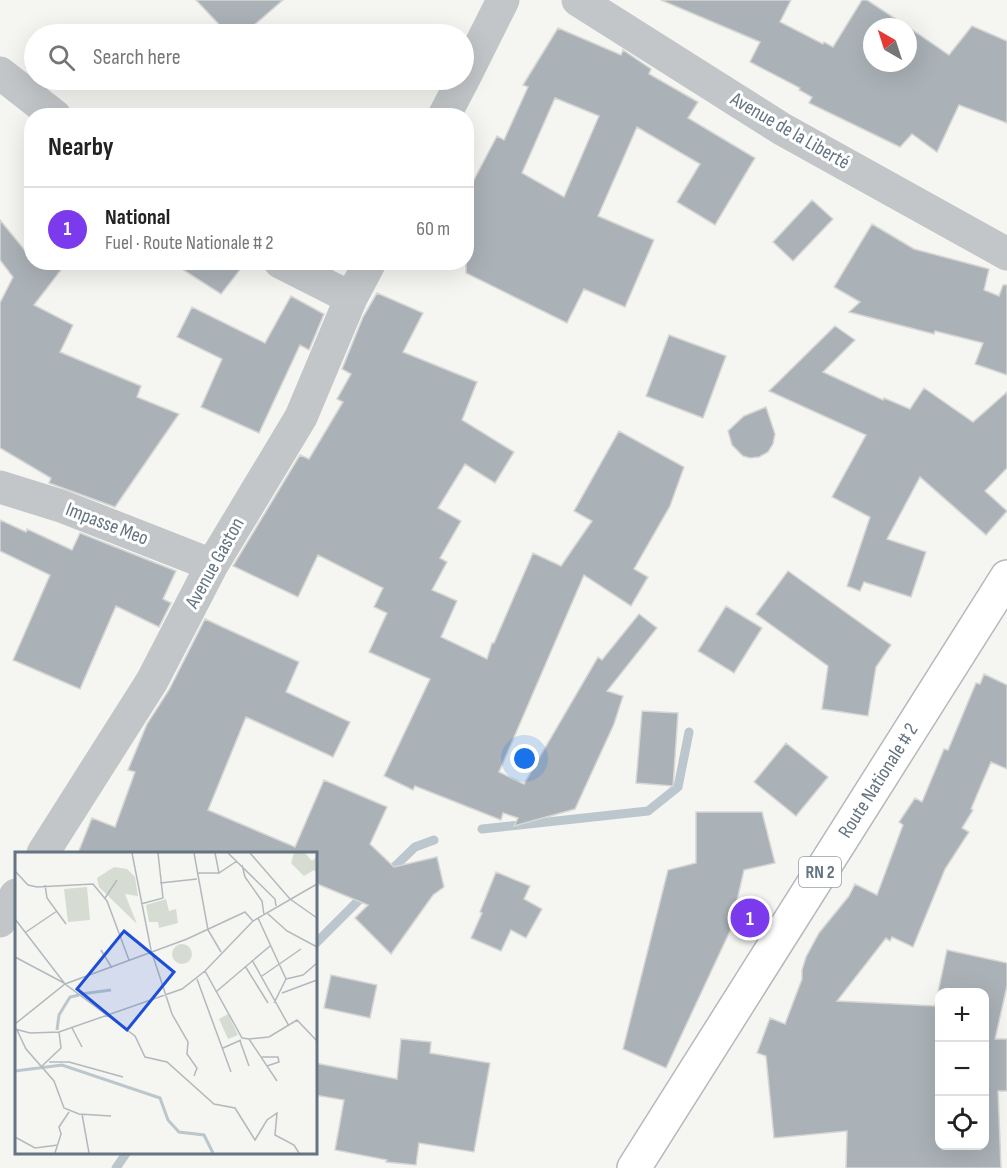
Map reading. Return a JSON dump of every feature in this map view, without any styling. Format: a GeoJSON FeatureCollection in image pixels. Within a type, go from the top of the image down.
{"type":"FeatureCollection","features":[{"type":"Feature","properties":{"kind":"main road","name":"Route Nationale # 2"},"geometry":{"type":"LineString","coordinates":[[634,1168],[1007,577]]}},
{"type":"Feature","properties":{"kind":"street"},"geometry":{"type":"LineString","coordinates":[[474,57],[503,0]]}},
{"type":"Feature","properties":{"kind":"street","name":"Avenue de la Liberté"},"geometry":{"type":"LineString","coordinates":[[578,0],[782,129],[1007,254]]}},
{"type":"Feature","properties":{"kind":"street"},"geometry":{"type":"LineString","coordinates":[[0,73],[45,108]]}},
{"type":"Feature","properties":{"kind":"street"},"geometry":{"type":"LineString","coordinates":[[448,108],[457,90]]}},
{"type":"Feature","properties":{"kind":"street"},"geometry":{"type":"LineString","coordinates":[[296,270],[351,298]]}},
{"type":"Feature","properties":{"kind":"street","name":"Avenue Gaston"},"geometry":{"type":"LineString","coordinates":[[44,852],[152,681],[212,565],[301,417],[365,270]]}},
{"type":"Feature","properties":{"kind":"street","name":"Impasse Meo"},"geometry":{"type":"LineString","coordinates":[[0,487],[62,506],[212,565]]}},
{"type":"Feature","properties":{"kind":"street"},"geometry":{"type":"LineString","coordinates":[[0,921],[15,897]]}},
{"type":"Feature","properties":{"kind":"building"},"geometry":{"type":"Polygon","coordinates":[[[196,0],[283,0],[255,24],[219,24],[196,0]]]}},
{"type":"Feature","properties":{"kind":"building"},"geometry":{"type":"Polygon","coordinates":[[[661,0],[791,0],[780,22],[833,47],[862,0],[867,0],[894,18],[863,18],[863,72],[917,72],[917,33],[949,55],[972,26],[1007,41],[1007,123],[959,105],[937,152],[912,134],[900,147],[809,103],[812,97],[799,90],[800,88],[750,62],[760,42],[661,0]]]}},
{"type":"Feature","properties":{"kind":"building"},"geometry":{"type":"Polygon","coordinates":[[[558,28],[621,55],[623,50],[651,69],[649,74],[698,102],[688,118],[755,158],[715,225],[677,202],[700,164],[637,127],[598,216],[654,240],[625,307],[584,289],[567,323],[466,273],[466,270],[474,270],[474,180],[497,136],[504,140],[528,87],[523,85],[558,28]],[[555,98],[522,173],[564,197],[599,116],[555,98]]]}},
{"type":"Feature","properties":{"kind":"building"},"geometry":{"type":"Polygon","coordinates":[[[812,200],[833,219],[793,261],[773,242],[812,200]]]}},
{"type":"Feature","properties":{"kind":"building"},"geometry":{"type":"Polygon","coordinates":[[[0,220],[24,249],[24,270],[61,270],[34,305],[73,325],[60,352],[141,386],[137,397],[179,414],[115,507],[49,483],[51,478],[0,448],[0,303],[13,277],[0,260],[0,220]]]}},
{"type":"Feature","properties":{"kind":"building"},"geometry":{"type":"Polygon","coordinates":[[[872,224],[914,249],[989,269],[984,290],[999,296],[1003,285],[1007,285],[1007,375],[975,364],[983,343],[935,331],[934,334],[849,312],[860,302],[834,287],[872,224]]]}},
{"type":"Feature","properties":{"kind":"building"},"geometry":{"type":"Polygon","coordinates":[[[184,270],[240,270],[221,294],[184,270]]]}},
{"type":"Feature","properties":{"kind":"building"},"geometry":{"type":"Polygon","coordinates":[[[377,293],[423,313],[403,352],[477,382],[462,420],[514,452],[495,483],[465,464],[438,508],[461,521],[440,558],[447,562],[432,590],[457,601],[441,637],[487,659],[533,553],[561,566],[592,521],[574,511],[619,431],[684,467],[670,506],[634,569],[648,577],[631,606],[584,575],[499,772],[524,784],[598,657],[602,660],[639,614],[657,628],[607,691],[623,696],[614,724],[575,809],[514,826],[518,818],[503,813],[501,820],[415,786],[413,790],[384,776],[430,679],[369,652],[387,613],[374,607],[383,588],[318,555],[298,597],[233,566],[300,455],[309,459],[343,402],[337,399],[351,374],[342,369],[363,317],[377,293]]]}},
{"type":"Feature","properties":{"kind":"building"},"geometry":{"type":"Polygon","coordinates":[[[291,296],[324,314],[309,350],[300,345],[259,433],[201,407],[222,359],[177,337],[192,307],[265,343],[291,296]]]}},
{"type":"Feature","properties":{"kind":"building"},"geometry":{"type":"Polygon","coordinates":[[[835,326],[855,340],[823,372],[883,400],[884,398],[910,409],[924,388],[973,422],[1007,392],[1007,468],[985,491],[1007,511],[986,535],[920,477],[887,539],[926,552],[911,597],[864,582],[860,591],[847,586],[870,517],[832,497],[866,435],[769,391],[835,326]]]}},
{"type":"Feature","properties":{"kind":"building"},"geometry":{"type":"Polygon","coordinates":[[[669,335],[726,356],[703,418],[646,396],[669,335]]]}},
{"type":"Feature","properties":{"kind":"building"},"geometry":{"type":"Polygon","coordinates":[[[766,407],[775,434],[773,444],[768,452],[759,457],[743,456],[732,445],[728,431],[744,416],[766,407]]]}},
{"type":"Feature","properties":{"kind":"building"},"geometry":{"type":"Polygon","coordinates":[[[0,520],[26,532],[27,529],[72,550],[80,533],[176,571],[163,599],[171,603],[159,627],[116,606],[80,689],[13,660],[50,575],[0,551],[0,520]]]}},
{"type":"Feature","properties":{"kind":"building"},"geometry":{"type":"Polygon","coordinates":[[[788,571],[891,645],[876,667],[868,716],[822,709],[828,666],[756,614],[788,571]]]}},
{"type":"Feature","properties":{"kind":"building"},"geometry":{"type":"Polygon","coordinates":[[[726,606],[762,628],[734,673],[698,651],[726,606]]]}},
{"type":"Feature","properties":{"kind":"building"},"geometry":{"type":"Polygon","coordinates":[[[205,619],[299,662],[286,692],[350,722],[333,757],[246,717],[208,810],[295,847],[324,780],[387,807],[370,844],[394,867],[437,857],[444,887],[433,895],[391,954],[355,918],[368,905],[316,883],[316,852],[78,852],[92,818],[115,827],[135,772],[128,770],[147,724],[169,690],[205,619]]]}},
{"type":"Feature","properties":{"kind":"building"},"geometry":{"type":"Polygon","coordinates":[[[984,674],[1007,685],[1007,769],[991,762],[971,809],[973,810],[962,828],[969,832],[945,869],[913,947],[892,937],[890,941],[886,938],[837,1001],[935,1006],[935,1150],[989,1150],[989,988],[939,988],[947,950],[1007,963],[1007,986],[995,1039],[1007,1039],[1007,1091],[998,1091],[1001,1168],[846,1168],[847,1131],[774,1138],[766,1056],[757,1053],[770,1018],[785,1024],[802,979],[806,957],[819,933],[849,896],[855,884],[877,895],[903,825],[899,822],[915,798],[922,802],[944,749],[948,750],[976,683],[980,684],[984,674]]]}},
{"type":"Feature","properties":{"kind":"building"},"geometry":{"type":"Polygon","coordinates":[[[642,711],[678,713],[673,786],[636,783],[642,711]]]}},
{"type":"Feature","properties":{"kind":"building"},"geometry":{"type":"Polygon","coordinates":[[[786,743],[828,777],[796,816],[754,782],[786,743]]]}},
{"type":"Feature","properties":{"kind":"building"},"geometry":{"type":"Polygon","coordinates":[[[696,812],[762,812],[775,863],[744,870],[730,931],[666,1068],[623,1049],[668,870],[696,863],[696,812]]]}},
{"type":"Feature","properties":{"kind":"building"},"geometry":{"type":"Polygon","coordinates":[[[496,872],[530,886],[524,899],[542,909],[526,938],[511,930],[501,951],[471,938],[496,872]]]}},
{"type":"Feature","properties":{"kind":"building"},"geometry":{"type":"Polygon","coordinates":[[[331,975],[377,985],[370,1018],[324,1008],[331,975]]]}},
{"type":"Feature","properties":{"kind":"building"},"geometry":{"type":"Polygon","coordinates":[[[401,1039],[431,1042],[430,1053],[490,1063],[474,1152],[419,1143],[416,1165],[386,1162],[387,1160],[335,1150],[344,1100],[316,1095],[316,1063],[397,1079],[401,1039]]]}},
{"type":"Feature","properties":{"kind":"waterway"},"geometry":{"type":"LineString","coordinates":[[482,829],[648,811],[678,787],[689,732]]}},
{"type":"Feature","properties":{"kind":"waterway"},"geometry":{"type":"LineString","coordinates":[[386,875],[415,847],[434,840]]}},
{"type":"Feature","properties":{"kind":"waterway"},"geometry":{"type":"LineString","coordinates":[[316,943],[367,892]]}},
{"type":"Feature","properties":{"kind":"waterway"},"geometry":{"type":"LineString","coordinates":[[116,1168],[126,1153]]}},
{"type":"Feature","properties":{"kind":"place","name":"National"},"geometry":{"type":"Point","coordinates":[750,918]}}]}
